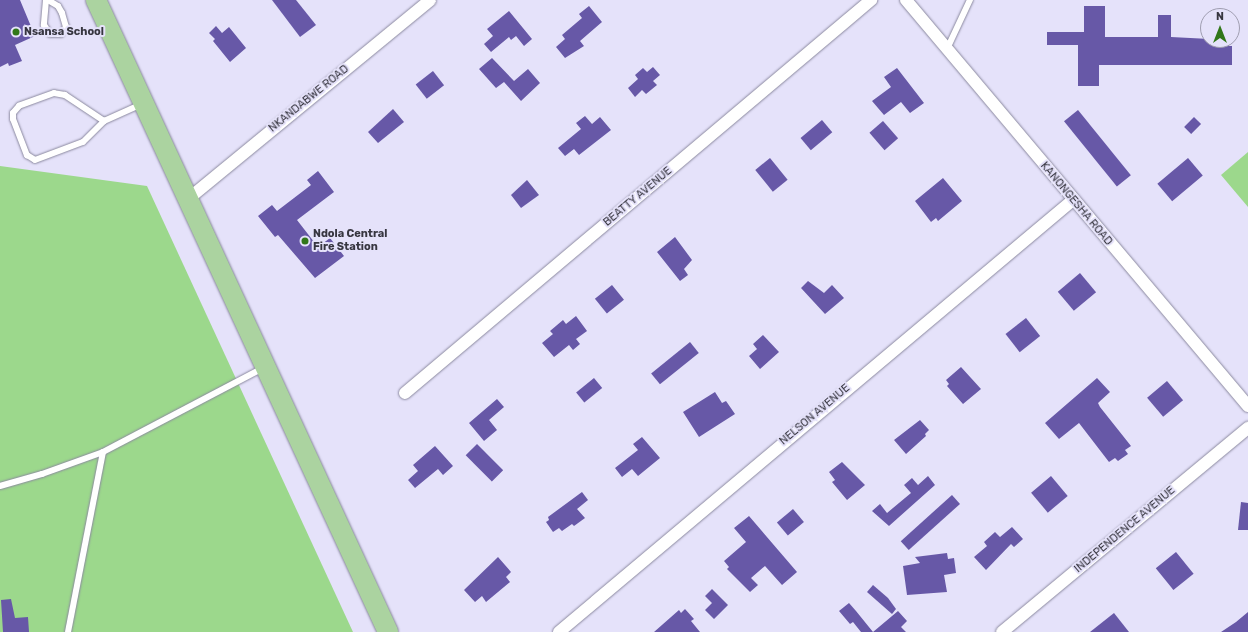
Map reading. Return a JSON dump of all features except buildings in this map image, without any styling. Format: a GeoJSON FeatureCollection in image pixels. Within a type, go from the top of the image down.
{"type":"FeatureCollection","features":[{"type":"Feature","properties":{"kind":"highway"},"geometry":{"type":"LineString","coordinates":[[96,0],[388,632]]}},
{"type":"Feature","properties":{"kind":"street","name":"NKANDABWE ROAD"},"geometry":{"type":"LineString","coordinates":[[188,199],[430,0]]}},
{"type":"Feature","properties":{"kind":"street","name":"BEATTY AVENUE"},"geometry":{"type":"LineString","coordinates":[[404,393],[871,0]]}},
{"type":"Feature","properties":{"kind":"street","name":"KANONGESHA ROAD"},"geometry":{"type":"LineString","coordinates":[[906,0],[1248,406]]}},
{"type":"Feature","properties":{"kind":"street","name":"NELSON AVENUE"},"geometry":{"type":"LineString","coordinates":[[558,632],[1073,200]]}},
{"type":"Feature","properties":{"kind":"street","name":"INDEPENDENCE AVENUE"},"geometry":{"type":"LineString","coordinates":[[1002,632],[1248,428]]}},
{"type":"Feature","properties":{"kind":"lane"},"geometry":{"type":"LineString","coordinates":[[47,0],[58,6],[64,18],[66,27],[61,34],[50,34],[44,25],[47,0]]}},
{"type":"Feature","properties":{"kind":"lane"},"geometry":{"type":"LineString","coordinates":[[947,49],[970,0]]}},
{"type":"Feature","properties":{"kind":"lane"},"geometry":{"type":"LineString","coordinates":[[104,121],[65,95],[54,93],[19,106],[13,113],[13,119],[27,155],[35,160],[83,142],[104,121],[144,104]]}},
{"type":"Feature","properties":{"kind":"lane"},"geometry":{"type":"LineString","coordinates":[[0,486],[42,474],[103,452],[265,368]]}},
{"type":"Feature","properties":{"kind":"lane"},"geometry":{"type":"LineString","coordinates":[[68,632],[103,452]]}},
{"type":"Feature","properties":{"kind":"green space"},"geometry":{"type":"Polygon","coordinates":[[[1248,152],[1248,207],[1221,175],[1248,152]]]}},
{"type":"Feature","properties":{"kind":"green space"},"geometry":{"type":"Polygon","coordinates":[[[0,166],[147,186],[353,632],[0,632],[0,166]]]}},
{"type":"Feature","properties":{"kind":"place","name":"Nsansa School"},"geometry":{"type":"Point","coordinates":[16,32]}},
{"type":"Feature","properties":{"kind":"place","name":"Ndola Central Fire Station"},"geometry":{"type":"Point","coordinates":[305,241]}}]}
